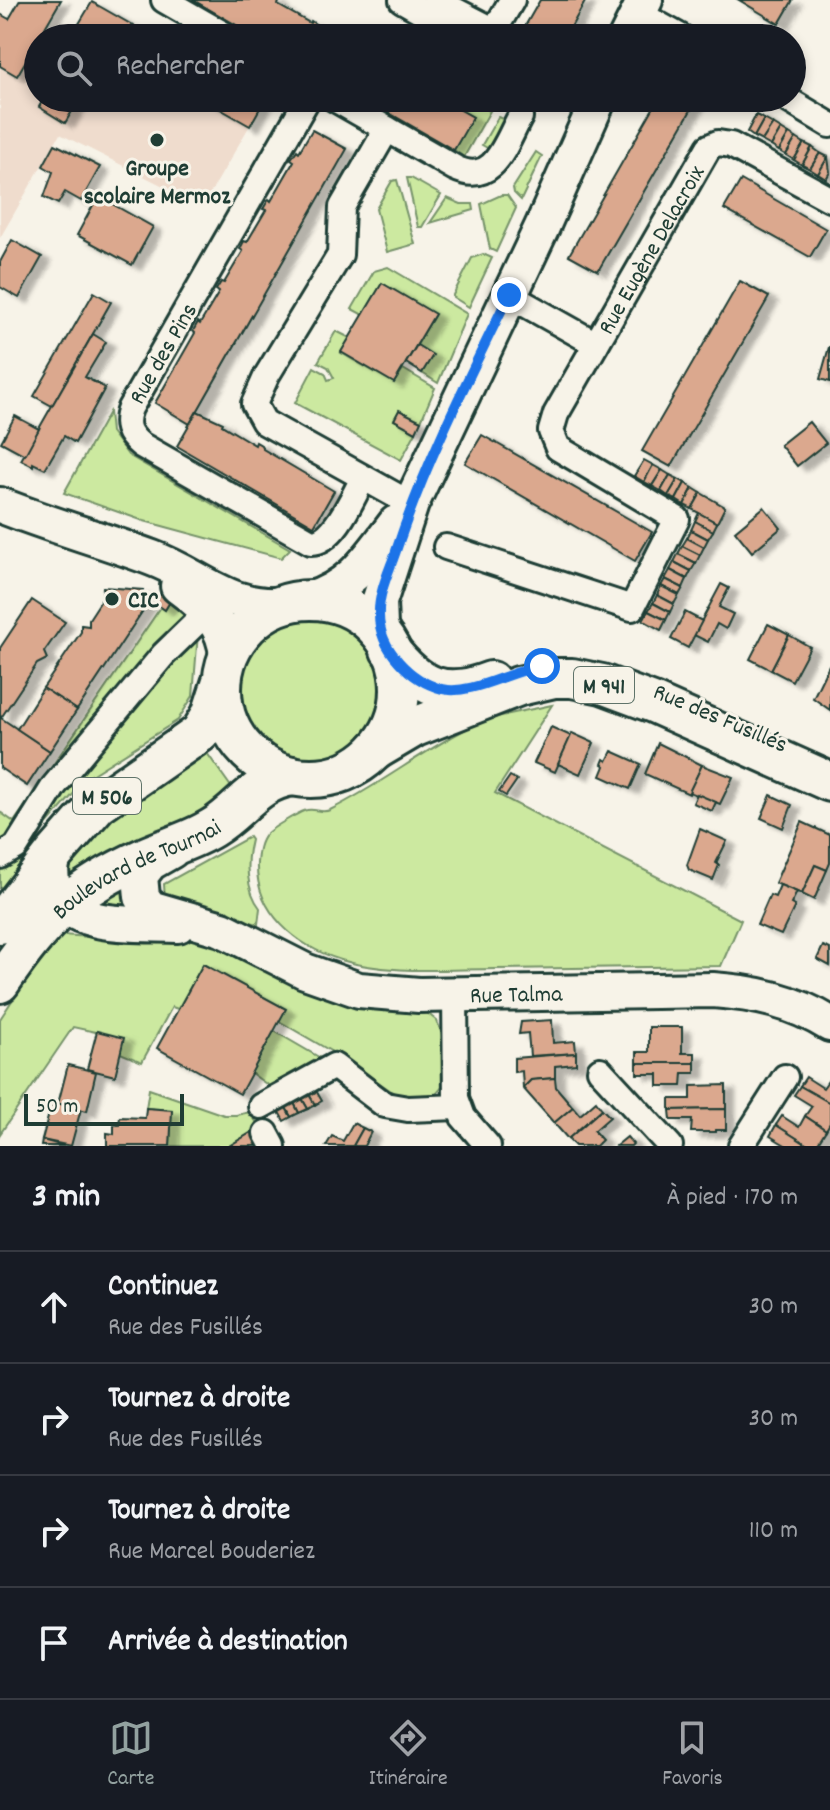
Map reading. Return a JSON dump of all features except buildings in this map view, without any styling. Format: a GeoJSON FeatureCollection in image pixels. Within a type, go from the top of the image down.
{"type":"FeatureCollection","features":[{"type":"Feature","properties":{"kind":"main road"},"geometry":{"type":"LineString","coordinates":[[106,543],[151,567],[205,608],[223,632],[224,710],[237,740],[261,763],[292,776],[314,778],[336,775],[356,766],[374,752],[392,725],[399,704],[398,670],[380,626],[379,602],[411,504],[509,295],[585,112]]}},
{"type":"Feature","properties":{"kind":"main road"},"geometry":{"type":"LineString","coordinates":[[224,671],[246,628],[267,612],[337,589],[347,582],[411,504]]}},
{"type":"Feature","properties":{"kind":"main road"},"geometry":{"type":"LineString","coordinates":[[0,505],[157,560],[233,600],[262,606],[296,602],[336,604],[352,610],[374,626],[388,645]]}},
{"type":"Feature","properties":{"kind":"main road","name":"Rue des Fusillés"},"geometry":{"type":"LineString","coordinates":[[388,645],[412,674],[424,683],[445,690],[475,687],[513,672],[542,666],[582,666],[605,671],[671,694],[830,764]]}},
{"type":"Feature","properties":{"kind":"main road","name":"Boulevard de Tournai"},"geometry":{"type":"LineString","coordinates":[[0,924],[55,853],[109,794],[200,733],[211,715],[224,671]]}},
{"type":"Feature","properties":{"kind":"main road","name":"Rue des Fusillés"},"geometry":{"type":"LineString","coordinates":[[374,752],[415,727],[519,686],[535,681],[572,678],[602,684],[653,703],[830,782]]}},
{"type":"Feature","properties":{"kind":"main road","name":"Boulevard de Tournai"},"geometry":{"type":"LineString","coordinates":[[0,983],[40,927],[63,904],[124,867],[221,823],[262,786],[292,776]]}},
{"type":"Feature","properties":{"kind":"main road","name":"Rue Talma"},"geometry":{"type":"LineString","coordinates":[[191,839],[146,866],[140,876],[139,888],[150,908],[235,934],[305,971],[359,990],[455,995],[713,990],[784,1002],[830,1024]]}},
{"type":"Feature","properties":{"kind":"main road"},"geometry":{"type":"LineString","coordinates":[[55,853],[51,875],[55,892],[63,904]]}},
{"type":"Feature","properties":{"kind":"main road","name":"Rue Talma"},"geometry":{"type":"LineString","coordinates":[[63,904],[74,914],[89,919],[211,926]]}},
{"type":"Feature","properties":{"kind":"street"},"geometry":{"type":"LineString","coordinates":[[164,0],[206,24]]}},
{"type":"Feature","properties":{"kind":"street"},"geometry":{"type":"LineString","coordinates":[[402,0],[444,24]]}},
{"type":"Feature","properties":{"kind":"street"},"geometry":{"type":"LineString","coordinates":[[435,0],[475,24]]}},
{"type":"Feature","properties":{"kind":"street"},"geometry":{"type":"LineString","coordinates":[[498,24],[512,0]]}},
{"type":"Feature","properties":{"kind":"street"},"geometry":{"type":"LineString","coordinates":[[806,111],[830,125]]}},
{"type":"Feature","properties":{"kind":"street","name":"Rue des Pins"},"geometry":{"type":"LineString","coordinates":[[300,112],[130,408],[126,425],[133,439],[141,445],[311,542],[325,540],[331,534],[363,478]]}},
{"type":"Feature","properties":{"kind":"street"},"geometry":{"type":"LineString","coordinates":[[357,112],[471,174],[480,173],[495,164],[520,117]]}},
{"type":"Feature","properties":{"kind":"street"},"geometry":{"type":"LineString","coordinates":[[387,129],[342,207],[340,255],[267,375],[254,404],[264,422],[411,504]]}},
{"type":"Feature","properties":{"kind":"street","name":"Rue Eugène Delacroix"},"geometry":{"type":"LineString","coordinates":[[446,547],[632,608],[677,519],[565,453],[551,431],[556,414],[709,147],[727,143],[830,199]]}},
{"type":"Feature","properties":{"kind":"street","name":"Rue Eugène Delacroix"},"geometry":{"type":"LineString","coordinates":[[509,295],[596,344]]}},
{"type":"Feature","properties":{"kind":"street"},"geometry":{"type":"LineString","coordinates":[[0,856],[16,847],[54,786],[164,654],[199,620]]}},
{"type":"Feature","properties":{"kind":"street"},"geometry":{"type":"LineString","coordinates":[[455,995],[458,1107],[488,1146]]}},
{"type":"Feature","properties":{"kind":"street"},"geometry":{"type":"LineString","coordinates":[[261,1106],[334,1066],[385,1105],[408,1109],[458,1107]]}},
{"type":"Feature","properties":{"kind":"street"},"geometry":{"type":"LineString","coordinates":[[600,1070],[670,1146]]}},
{"type":"Feature","properties":{"kind":"street"},"geometry":{"type":"LineString","coordinates":[[741,1146],[785,1077]]}},
{"type":"Feature","properties":{"kind":"shaded area","name":"Groupe scolaire Mermoz"},"geometry":{"type":"Polygon","coordinates":[[[24,64],[24,112],[258,112],[203,206],[60,134],[0,238],[0,66],[17,76],[24,64]]]}},
{"type":"Feature","properties":{"kind":"green space"},"geometry":{"type":"Polygon","coordinates":[[[463,112],[489,112],[464,157],[454,150],[472,117],[463,112]]]}},
{"type":"Feature","properties":{"kind":"green space"},"geometry":{"type":"Polygon","coordinates":[[[498,117],[505,120],[489,149],[482,145],[498,117]]]}},
{"type":"Feature","properties":{"kind":"green space"},"geometry":{"type":"Polygon","coordinates":[[[536,152],[542,156],[521,200],[513,188],[536,152]]]}},
{"type":"Feature","properties":{"kind":"green space"},"geometry":{"type":"Polygon","coordinates":[[[407,178],[441,195],[422,227],[418,227],[407,178]]]}},
{"type":"Feature","properties":{"kind":"green space"},"geometry":{"type":"Polygon","coordinates":[[[397,180],[415,244],[387,252],[376,209],[392,181],[397,180]]]}},
{"type":"Feature","properties":{"kind":"green space"},"geometry":{"type":"Polygon","coordinates":[[[507,195],[516,208],[496,252],[490,249],[481,204],[507,195]]]}},
{"type":"Feature","properties":{"kind":"green space"},"geometry":{"type":"Polygon","coordinates":[[[447,198],[461,204],[473,204],[474,210],[430,223],[447,198]]]}},
{"type":"Feature","properties":{"kind":"green space"},"geometry":{"type":"Polygon","coordinates":[[[483,254],[492,258],[469,307],[453,295],[472,258],[483,254]]]}},
{"type":"Feature","properties":{"kind":"green space"},"geometry":{"type":"Polygon","coordinates":[[[388,267],[467,314],[438,383],[422,373],[432,355],[417,345],[435,314],[382,283],[363,315],[352,309],[374,271],[388,267]]]}},
{"type":"Feature","properties":{"kind":"green space"},"geometry":{"type":"Polygon","coordinates":[[[336,331],[350,338],[341,353],[394,383],[403,369],[435,388],[421,421],[399,411],[394,419],[416,432],[401,460],[295,403],[314,367],[325,373],[328,380],[334,378],[328,367],[318,362],[336,331]]]}},
{"type":"Feature","properties":{"kind":"green space"},"geometry":{"type":"Polygon","coordinates":[[[109,412],[111,432],[128,455],[290,549],[281,558],[144,521],[64,493],[109,412]]]}},
{"type":"Feature","properties":{"kind":"green space"},"geometry":{"type":"Polygon","coordinates":[[[171,600],[199,620],[193,696],[178,720],[88,777],[38,835],[23,836],[38,845],[0,898],[0,812],[14,822],[161,607],[165,610],[171,600]]]}},
{"type":"Feature","properties":{"kind":"green space"},"geometry":{"type":"Polygon","coordinates":[[[308,616],[336,622],[360,638],[376,662],[382,690],[376,718],[360,742],[336,758],[308,764],[280,758],[256,742],[240,718],[234,690],[240,662],[256,638],[280,622],[308,616]]]}},
{"type":"Feature","properties":{"kind":"green space"},"geometry":{"type":"Polygon","coordinates":[[[552,705],[495,793],[741,920],[721,966],[379,968],[324,954],[281,925],[263,897],[258,881],[258,851],[269,832],[304,811],[330,810],[470,727],[500,716],[552,705]]]}},
{"type":"Feature","properties":{"kind":"green space"},"geometry":{"type":"Polygon","coordinates":[[[202,746],[234,791],[229,801],[69,891],[63,855],[202,746]]]}},
{"type":"Feature","properties":{"kind":"green space"},"geometry":{"type":"Polygon","coordinates":[[[249,837],[248,876],[260,908],[258,924],[165,900],[164,884],[249,837]]]}},
{"type":"Feature","properties":{"kind":"green space"},"geometry":{"type":"Polygon","coordinates":[[[131,870],[129,895],[118,912],[83,897],[131,870]]]}},
{"type":"Feature","properties":{"kind":"green space"},"geometry":{"type":"Polygon","coordinates":[[[179,933],[225,944],[307,991],[358,1007],[426,1012],[437,1021],[444,1040],[444,1085],[432,1099],[400,1097],[346,1060],[279,1021],[285,1009],[203,964],[178,1009],[172,1007],[142,1062],[120,1053],[123,1038],[73,1027],[0,1134],[0,1019],[51,941],[62,935],[117,939],[179,933]]]}},
{"type":"Feature","properties":{"kind":"green space"},"geometry":{"type":"Polygon","coordinates":[[[274,1031],[334,1066],[280,1094],[251,1073],[274,1031]]]}},
{"type":"Feature","properties":{"kind":"green space"},"geometry":{"type":"Polygon","coordinates":[[[149,1089],[224,1115],[250,1112],[260,1128],[229,1146],[170,1146],[172,1110],[146,1108],[149,1089]]]}},
{"type":"Feature","properties":{"kind":"place","name":"Groupe scolaire Mermoz"},"geometry":{"type":"Point","coordinates":[157,140]}},
{"type":"Feature","properties":{"kind":"place","name":"CIC"},"geometry":{"type":"Point","coordinates":[112,599]}},
{"type":"Feature","properties":{"kind":"route"},"geometry":{"type":"LineString","coordinates":[[509,295],[411,504],[382,591],[378,614],[385,640],[403,666],[424,683],[445,690],[475,687],[513,672],[542,666]]}}]}
